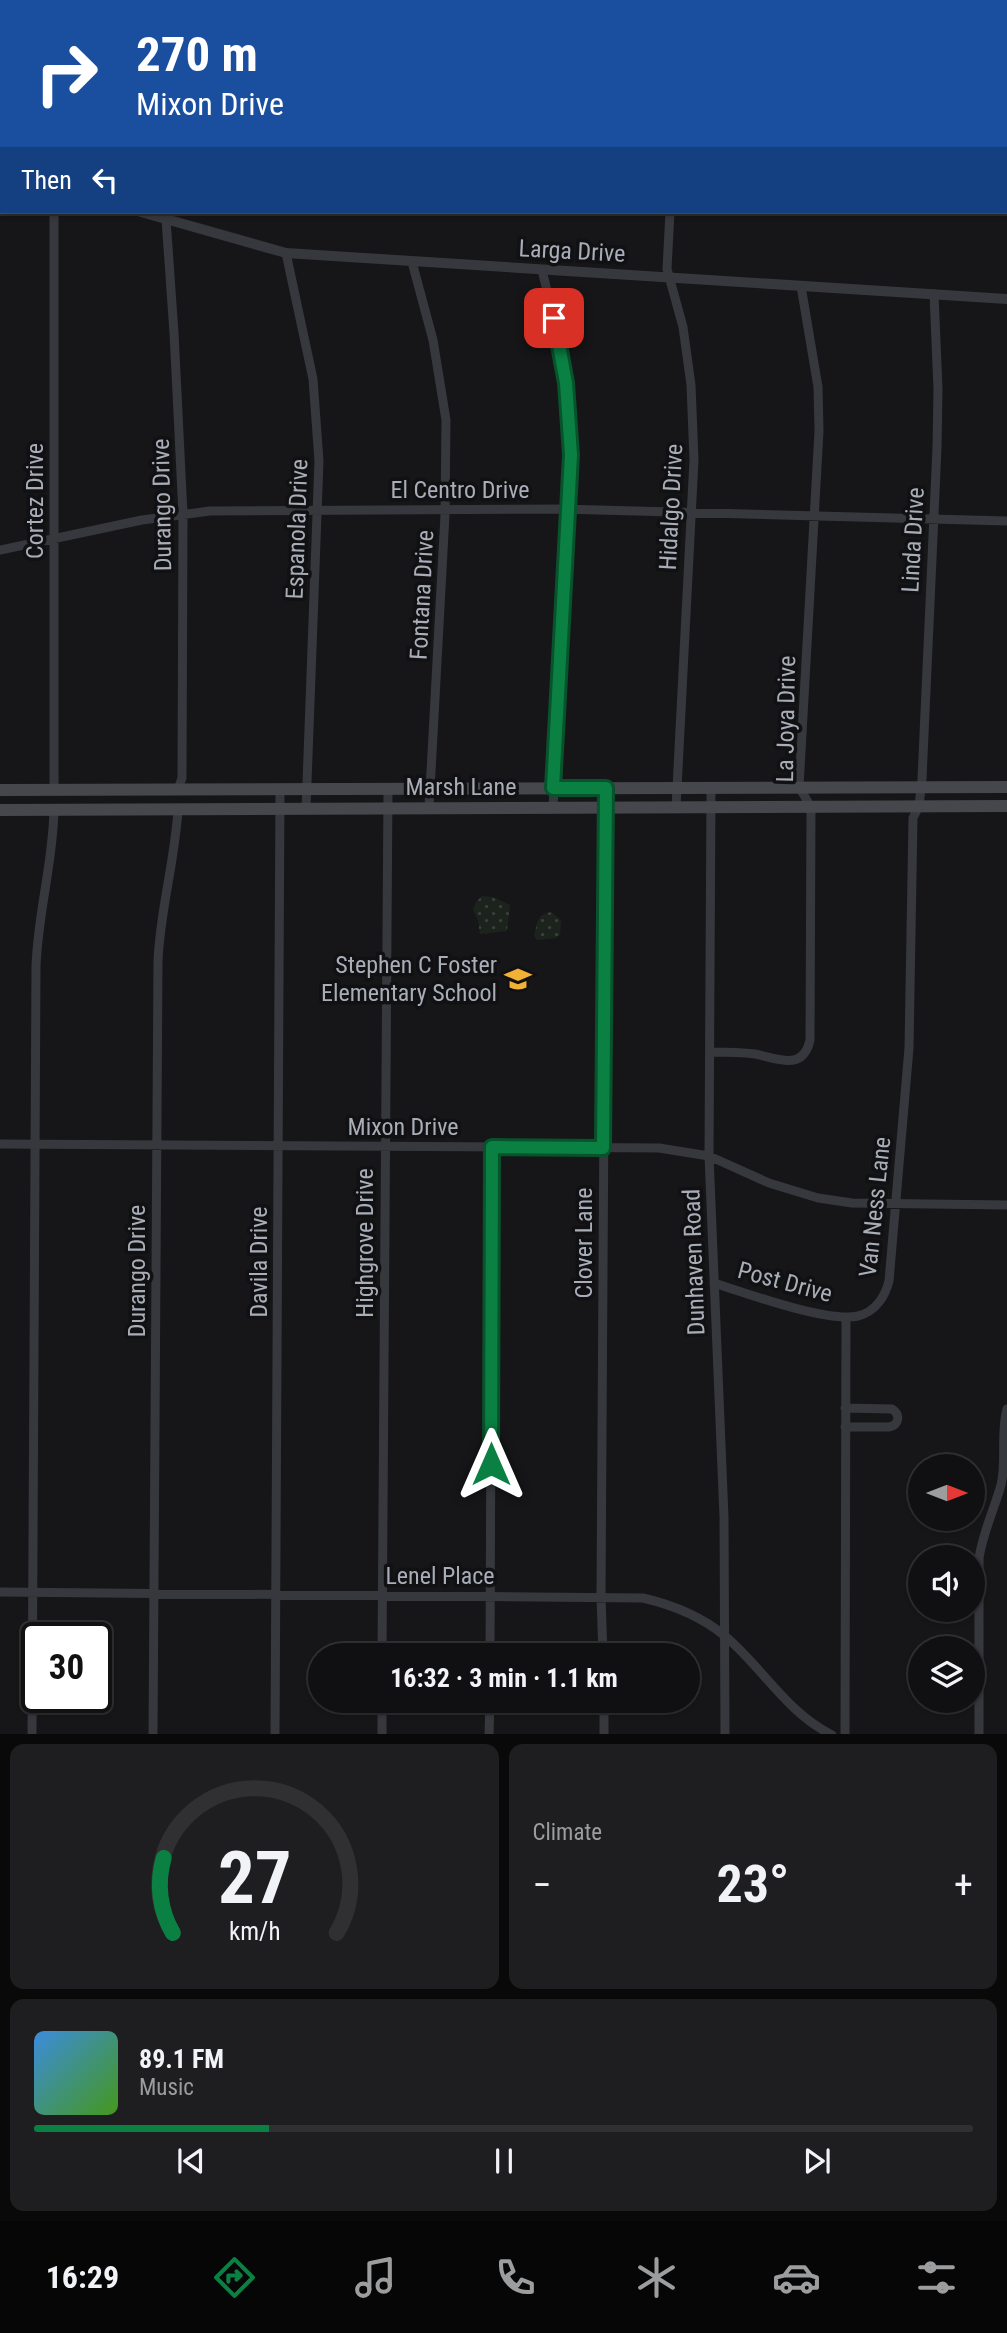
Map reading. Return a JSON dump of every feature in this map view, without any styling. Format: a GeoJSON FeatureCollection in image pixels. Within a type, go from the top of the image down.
{"type":"FeatureCollection","features":[{"type":"Feature","properties":{"kind":"main road","name":"Marsh Lane"},"geometry":{"type":"LineString","coordinates":[[0,790],[1007,787]]}},
{"type":"Feature","properties":{"kind":"main road"},"geometry":{"type":"LineString","coordinates":[[178,789],[178,809]]}},
{"type":"Feature","properties":{"kind":"main road"},"geometry":{"type":"LineString","coordinates":[[54,790],[54,810]]}},
{"type":"Feature","properties":{"kind":"main road","name":"Marsh Lane"},"geometry":{"type":"LineString","coordinates":[[0,810],[1007,806]]}},
{"type":"Feature","properties":{"kind":"street","name":"Cortez Drive"},"geometry":{"type":"LineString","coordinates":[[54,214],[54,790]]}},
{"type":"Feature","properties":{"kind":"street","name":"Larga Drive"},"geometry":{"type":"LineString","coordinates":[[148,214],[286,254],[1007,299]]}},
{"type":"Feature","properties":{"kind":"street","name":"Hidalgo Drive"},"geometry":{"type":"LineString","coordinates":[[670,214],[667,269],[683,327],[691,385],[694,460],[676,807]]}},
{"type":"Feature","properties":{"kind":"street","name":"Durango Drive"},"geometry":{"type":"LineString","coordinates":[[166,219],[183,513],[181,778],[178,789]]}},
{"type":"Feature","properties":{"kind":"street","name":"Espanola Drive"},"geometry":{"type":"LineString","coordinates":[[286,254],[313,379],[319,461],[306,809]]}},
{"type":"Feature","properties":{"kind":"street","name":"Fontana Drive"},"geometry":{"type":"LineString","coordinates":[[412,262],[433,340],[446,420],[446,509],[429,808]]}},
{"type":"Feature","properties":{"kind":"street"},"geometry":{"type":"LineString","coordinates":[[542,271],[559,340],[566,383],[571,455],[553,808]]}},
{"type":"Feature","properties":{"kind":"street","name":"La Joya Drive"},"geometry":{"type":"LineString","coordinates":[[710,1052],[735,1052],[785,1061],[797,1059],[808,1048],[811,807],[799,788],[819,431],[818,387],[801,286]]}},
{"type":"Feature","properties":{"kind":"street","name":"Linda Drive"},"geometry":{"type":"LineString","coordinates":[[921,787],[938,389],[934,295]]}},
{"type":"Feature","properties":{"kind":"street","name":"El Centro Drive"},"geometry":{"type":"LineString","coordinates":[[0,550],[183,513],[569,509],[1007,521]]}},
{"type":"Feature","properties":{"kind":"street","name":"Van Ness Lane"},"geometry":{"type":"LineString","coordinates":[[846,1317],[860,1316],[871,1311],[886,1292],[896,1205],[910,1022],[913,818],[919,806],[921,787]]}},
{"type":"Feature","properties":{"kind":"street","name":"Clover Lane"},"geometry":{"type":"LineString","coordinates":[[603,1643],[606,788]]}},
{"type":"Feature","properties":{"kind":"street","name":"Dunhaven Road"},"geometry":{"type":"LineString","coordinates":[[711,788],[709,1156],[724,1517],[725,1734]]}},
{"type":"Feature","properties":{"kind":"street","name":"Davila Drive"},"geometry":{"type":"LineString","coordinates":[[275,1734],[280,789]]}},
{"type":"Feature","properties":{"kind":"street","name":"Highgrove Drive"},"geometry":{"type":"LineString","coordinates":[[383,1643],[388,789]]}},
{"type":"Feature","properties":{"kind":"street","name":"Durango Drive"},"geometry":{"type":"LineString","coordinates":[[153,1734],[158,939],[172,867],[178,809]]}},
{"type":"Feature","properties":{"kind":"street"},"geometry":{"type":"LineString","coordinates":[[32,1734],[37,940],[50,868],[54,810]]}},
{"type":"Feature","properties":{"kind":"street","name":"Mixon Drive"},"geometry":{"type":"LineString","coordinates":[[0,1144],[659,1148],[709,1156],[792,1192],[852,1203],[1007,1205]]}},
{"type":"Feature","properties":{"kind":"street"},"geometry":{"type":"LineString","coordinates":[[490,1643],[492,1147]]}},
{"type":"Feature","properties":{"kind":"street","name":"Post Drive"},"geometry":{"type":"LineString","coordinates":[[714,1283],[790,1307],[846,1317]]}},
{"type":"Feature","properties":{"kind":"street"},"geometry":{"type":"LineString","coordinates":[[845,1734],[846,1317]]}},
{"type":"Feature","properties":{"kind":"street"},"geometry":{"type":"LineString","coordinates":[[845,1408],[892,1409],[897,1413],[898,1420],[895,1425],[889,1427],[845,1427]]}},
{"type":"Feature","properties":{"kind":"street"},"geometry":{"type":"LineString","coordinates":[[979,1734],[979,1558],[982,1537],[1000,1485],[1003,1467],[1002,1437],[1007,1409]]}},
{"type":"Feature","properties":{"kind":"street","name":"Lenel Place"},"geometry":{"type":"LineString","coordinates":[[0,1592],[643,1598],[693,1615],[726,1637],[802,1716],[832,1734]]}},
{"type":"Feature","properties":{"kind":"street"},"geometry":{"type":"LineString","coordinates":[[382,1713],[382,1734]]}},
{"type":"Feature","properties":{"kind":"street"},"geometry":{"type":"LineString","coordinates":[[489,1734],[490,1713]]}},
{"type":"Feature","properties":{"kind":"street"},"geometry":{"type":"LineString","coordinates":[[604,1713],[604,1734]]}},
{"type":"Feature","properties":{"kind":"green space"},"geometry":{"type":"Polygon","coordinates":[[[482,896],[493,897],[510,905],[507,931],[480,934],[473,910],[482,896]]]}},
{"type":"Feature","properties":{"kind":"green space"},"geometry":{"type":"Polygon","coordinates":[[[551,912],[561,920],[560,935],[537,940],[534,936],[538,920],[551,912]]]}},
{"type":"Feature","properties":{"kind":"place","name":"Stephen C Foster Elementary School"},"geometry":{"type":"Point","coordinates":[518,979]}},
{"type":"Feature","properties":{"kind":"route"},"geometry":{"type":"LineString","coordinates":[[491,1464],[492,1147],[603,1148],[606,788],[553,788],[571,455],[566,383],[554,318]]}}]}
